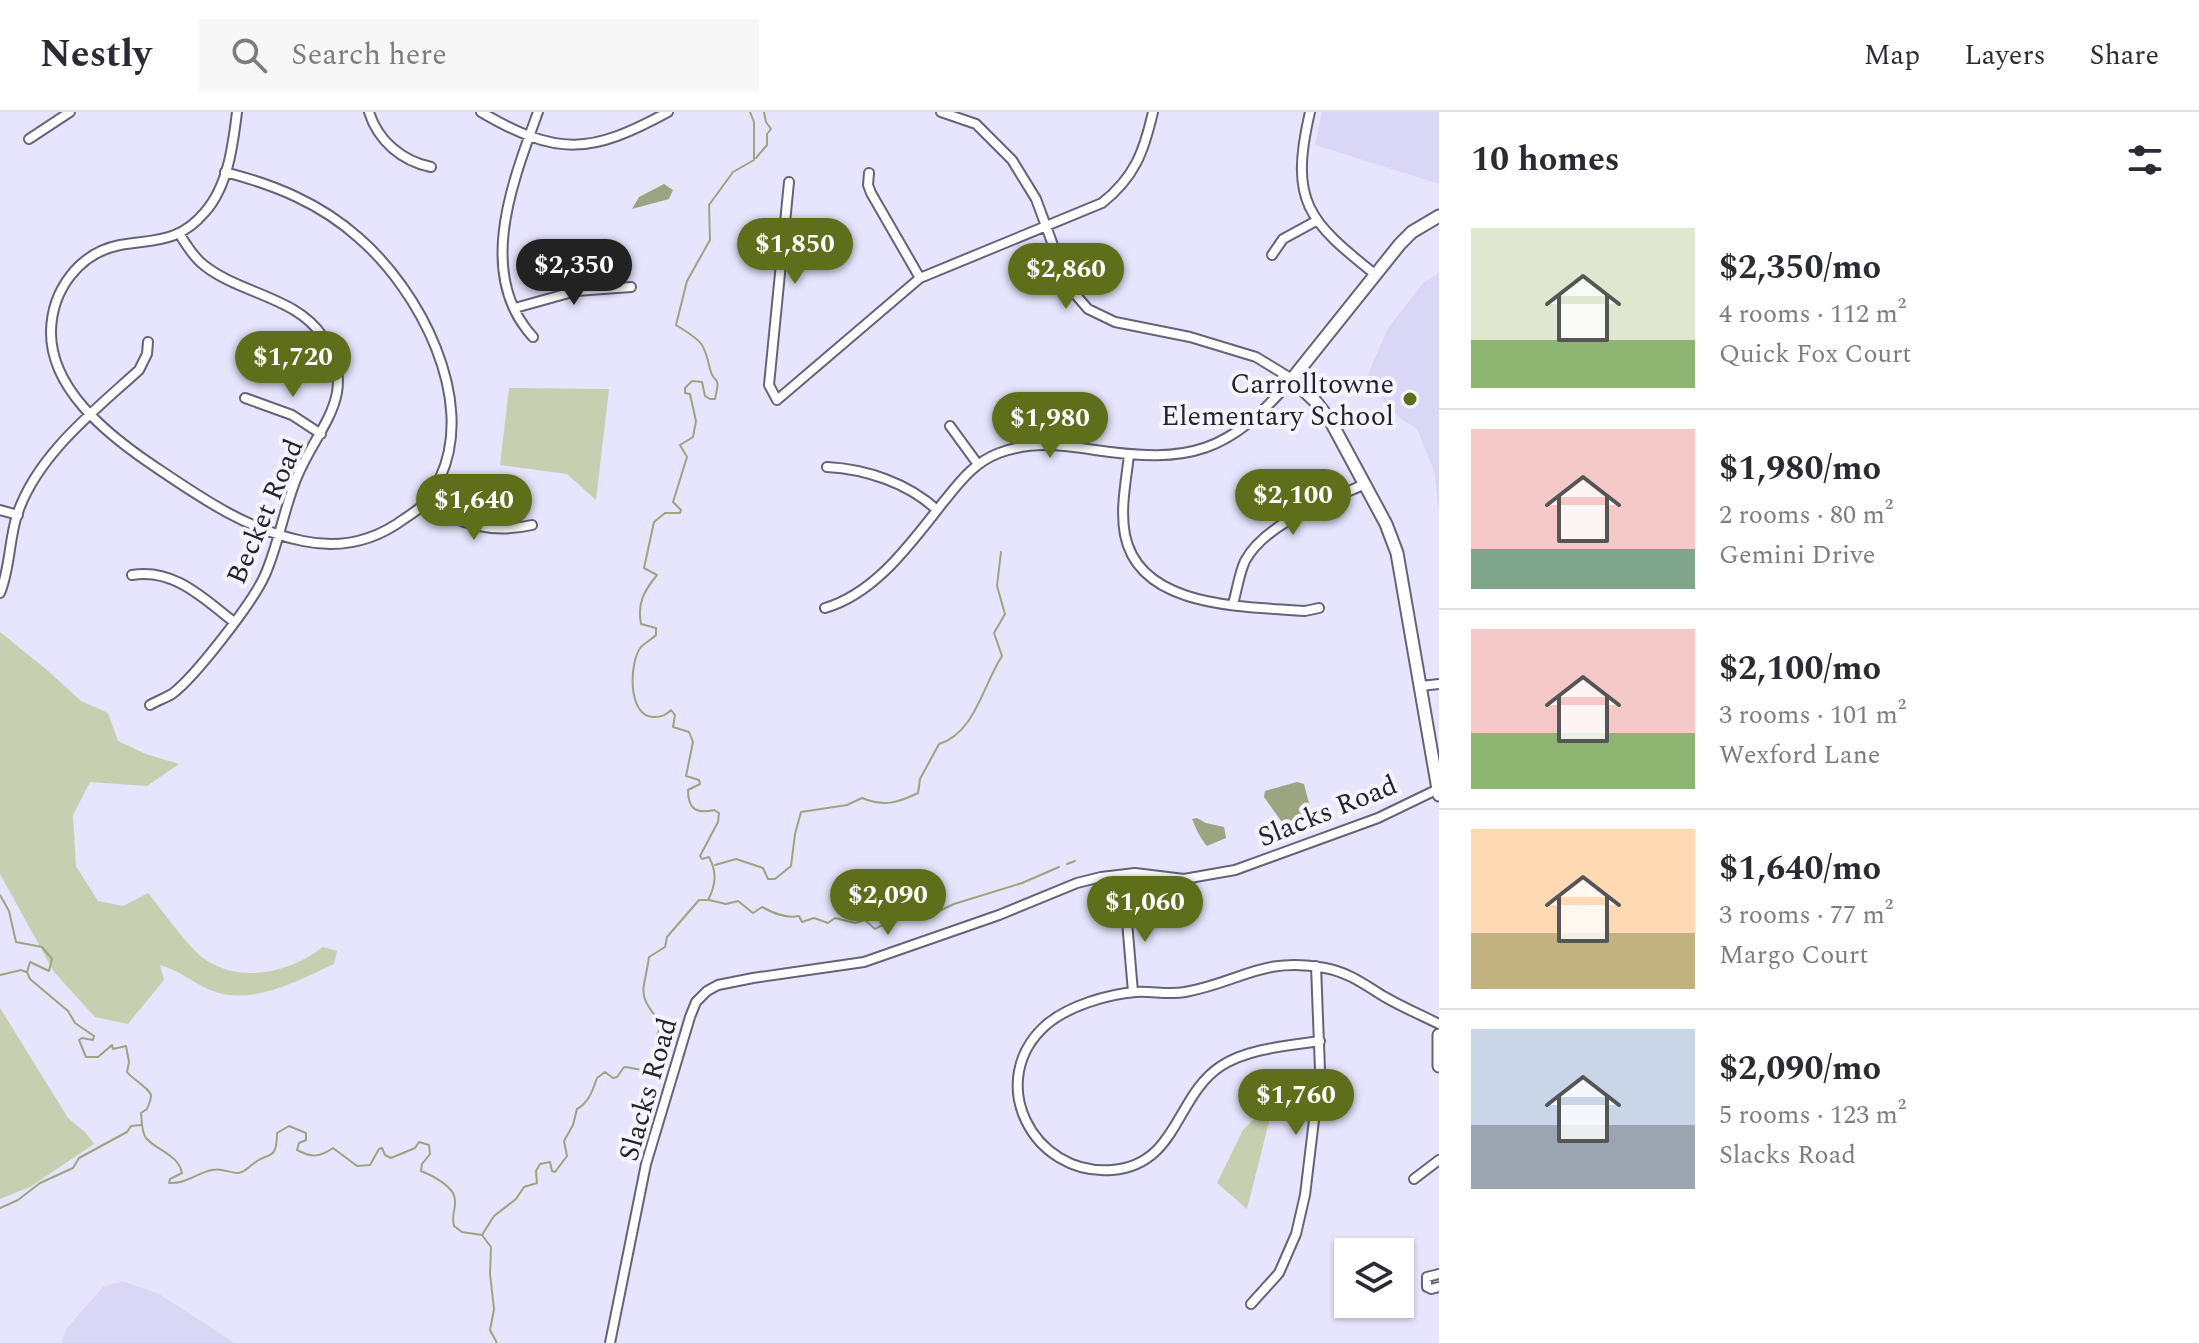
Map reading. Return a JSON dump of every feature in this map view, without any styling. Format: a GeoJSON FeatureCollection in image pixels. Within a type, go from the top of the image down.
{"type":"FeatureCollection","features":[{"type":"Feature","properties":{"kind":"street"},"geometry":{"type":"LineString","coordinates":[[29,139],[70,112]]}},
{"type":"Feature","properties":{"kind":"street"},"geometry":{"type":"LineString","coordinates":[[225,172],[279,188],[336,219],[361,239],[409,296],[444,371],[453,415],[446,465],[426,503],[388,531],[354,542],[322,544],[279,535],[226,513],[138,455],[91,414],[70,389],[61,371],[53,346],[52,317],[62,286],[80,265],[105,249],[164,240],[179,233],[207,210],[225,172],[237,112]]}},
{"type":"Feature","properties":{"kind":"street"},"geometry":{"type":"LineString","coordinates":[[369,112],[377,131],[397,152],[410,162],[431,167]]}},
{"type":"Feature","properties":{"kind":"street"},"geometry":{"type":"LineString","coordinates":[[481,112],[529,137],[564,144],[591,144],[626,134],[668,112]]}},
{"type":"Feature","properties":{"kind":"street"},"geometry":{"type":"LineString","coordinates":[[533,337],[520,321],[507,290],[502,245],[506,216],[538,112]]}},
{"type":"Feature","properties":{"kind":"street"},"geometry":{"type":"LineString","coordinates":[[941,112],[976,124],[998,143],[1024,176],[1036,199],[1068,286],[1088,309],[1115,322],[1190,337],[1256,357],[1292,379],[1330,420],[1386,524],[1397,553],[1439,792]]}},
{"type":"Feature","properties":{"kind":"street"},"geometry":{"type":"LineString","coordinates":[[976,124],[982,112]]}},
{"type":"Feature","properties":{"kind":"street"},"geometry":{"type":"LineString","coordinates":[[789,182],[769,385],[777,400],[920,278],[1097,206],[1114,193],[1141,156],[1153,112]]}},
{"type":"Feature","properties":{"kind":"street"},"geometry":{"type":"LineString","coordinates":[[1310,112],[1301,163],[1309,206],[1316,221],[1341,248],[1376,275]]}},
{"type":"Feature","properties":{"kind":"street"},"geometry":{"type":"LineString","coordinates":[[869,173],[871,193],[920,278]]}},
{"type":"Feature","properties":{"kind":"street"},"geometry":{"type":"LineString","coordinates":[[825,608],[844,602],[880,574],[977,463],[1021,446],[1052,444],[1129,455],[1186,453],[1236,435],[1258,417],[1292,379],[1412,232],[1439,216]]}},
{"type":"Feature","properties":{"kind":"street"},"geometry":{"type":"LineString","coordinates":[[1272,255],[1283,239],[1316,221]]}},
{"type":"Feature","properties":{"kind":"street","name":"Becket Road"},"geometry":{"type":"LineString","coordinates":[[150,705],[180,686],[255,594],[279,535],[296,479],[334,408],[337,385],[333,359],[322,335],[306,318],[205,267],[179,233]]}},
{"type":"Feature","properties":{"kind":"street"},"geometry":{"type":"LineString","coordinates":[[515,308],[576,291],[631,287]]}},
{"type":"Feature","properties":{"kind":"street"},"geometry":{"type":"LineString","coordinates":[[0,593],[18,515],[34,481],[54,452],[139,370],[147,354],[148,342]]}},
{"type":"Feature","properties":{"kind":"street"},"geometry":{"type":"LineString","coordinates":[[245,398],[292,415],[321,434]]}},
{"type":"Feature","properties":{"kind":"street"},"geometry":{"type":"LineString","coordinates":[[950,426],[977,463]]}},
{"type":"Feature","properties":{"kind":"street"},"geometry":{"type":"LineString","coordinates":[[1129,455],[1123,517],[1125,535],[1135,557],[1156,582],[1193,599],[1305,611],[1319,608]]}},
{"type":"Feature","properties":{"kind":"street"},"geometry":{"type":"LineString","coordinates":[[827,467],[844,468],[887,480],[907,489],[937,510]]}},
{"type":"Feature","properties":{"kind":"street"},"geometry":{"type":"LineString","coordinates":[[1233,604],[1245,561],[1266,537],[1299,515],[1365,484]]}},
{"type":"Feature","properties":{"kind":"street"},"geometry":{"type":"LineString","coordinates":[[426,503],[458,522],[473,526],[505,529],[532,525]]}},
{"type":"Feature","properties":{"kind":"street"},"geometry":{"type":"LineString","coordinates":[[0,510],[18,515]]}},
{"type":"Feature","properties":{"kind":"street"},"geometry":{"type":"LineString","coordinates":[[132,575],[144,573],[168,577],[194,591],[234,622]]}},
{"type":"Feature","properties":{"kind":"street"},"geometry":{"type":"LineString","coordinates":[[1421,686],[1439,684]]}},
{"type":"Feature","properties":{"kind":"street","name":"Slacks Road"},"geometry":{"type":"LineString","coordinates":[[610,1343],[646,1164],[690,1017],[696,1002],[707,991],[718,985],[753,978],[864,962],[999,915],[1077,883],[1101,877],[1135,873],[1184,879],[1235,870],[1378,818],[1439,792]]}},
{"type":"Feature","properties":{"kind":"street"},"geometry":{"type":"LineString","coordinates":[[1125,898],[1133,992]]}},
{"type":"Feature","properties":{"kind":"street"},"geometry":{"type":"LineString","coordinates":[[1320,1041],[1251,1053],[1222,1065],[1195,1089],[1168,1139],[1152,1155],[1118,1169],[1078,1168],[1054,1155],[1042,1146],[1021,1109],[1018,1092],[1021,1064],[1031,1041],[1055,1018],[1100,1000],[1133,992],[1185,992],[1276,964],[1294,963],[1338,970],[1439,1024]]}},
{"type":"Feature","properties":{"kind":"street"},"geometry":{"type":"LineString","coordinates":[[1251,1304],[1279,1273],[1299,1225],[1305,1195],[1320,1041],[1316,966]]}},
{"type":"Feature","properties":{"kind":"street"},"geometry":{"type":"LineString","coordinates":[[1439,1035],[1439,1066]]}},
{"type":"Feature","properties":{"kind":"street"},"geometry":{"type":"LineString","coordinates":[[1414,1179],[1439,1160]]}},
{"type":"Feature","properties":{"kind":"street"},"geometry":{"type":"LineString","coordinates":[[1439,1274],[1427,1277],[1426,1281],[1431,1289],[1439,1287]]}},
{"type":"Feature","properties":{"kind":"shaded area"},"geometry":{"type":"Polygon","coordinates":[[[1322,112],[1439,112],[1439,184],[1315,145],[1322,112]]]}},
{"type":"Feature","properties":{"kind":"shaded area"},"geometry":{"type":"Polygon","coordinates":[[[664,184],[673,190],[669,199],[632,209],[639,197],[664,184]]]}},
{"type":"Feature","properties":{"kind":"shaded area","name":"Carrolltowne Elementary School"},"geometry":{"type":"Polygon","coordinates":[[[1439,273],[1439,512],[1434,471],[1417,429],[1397,416],[1365,381],[1388,328],[1424,282],[1439,273]]]}},
{"type":"Feature","properties":{"kind":"shaded area"},"geometry":{"type":"Polygon","coordinates":[[[509,388],[609,389],[596,500],[567,474],[500,465],[509,388]]]}},
{"type":"Feature","properties":{"kind":"shaded area"},"geometry":{"type":"Polygon","coordinates":[[[0,632],[81,701],[108,713],[118,741],[179,764],[147,786],[90,782],[73,815],[76,866],[98,901],[123,906],[148,893],[199,954],[235,972],[266,972],[281,968],[323,947],[337,951],[334,964],[274,990],[241,996],[210,990],[160,965],[164,980],[128,1024],[95,1017],[54,972],[0,874],[0,632]]]}},
{"type":"Feature","properties":{"kind":"shaded area"},"geometry":{"type":"Polygon","coordinates":[[[1297,782],[1304,784],[1312,815],[1306,827],[1284,825],[1264,797],[1265,791],[1297,782]]]}},
{"type":"Feature","properties":{"kind":"shaded area"},"geometry":{"type":"Polygon","coordinates":[[[1192,819],[1224,827],[1226,838],[1207,846],[1192,819]]]}},
{"type":"Feature","properties":{"kind":"shaded area"},"geometry":{"type":"Polygon","coordinates":[[[0,1008],[68,1118],[94,1144],[30,1187],[0,1199],[0,1008]]]}},
{"type":"Feature","properties":{"kind":"shaded area"},"geometry":{"type":"Polygon","coordinates":[[[1260,1113],[1271,1114],[1247,1209],[1217,1183],[1243,1130],[1260,1113]]]}},
{"type":"Feature","properties":{"kind":"shaded area"},"geometry":{"type":"Polygon","coordinates":[[[122,1281],[159,1294],[235,1343],[61,1343],[66,1329],[103,1287],[122,1281]]]}},
{"type":"Feature","properties":{"kind":"waterway"},"geometry":{"type":"LineString","coordinates":[[482,1235],[494,1216],[516,1199],[524,1187],[537,1183],[536,1171],[540,1164],[550,1162],[555,1172],[567,1156],[564,1141],[577,1109],[588,1099],[597,1078],[605,1072],[613,1078],[617,1077],[624,1067],[652,1070],[664,1061],[668,1052],[667,1037],[659,1038],[657,1035],[662,1024],[645,999],[649,957],[665,947],[667,937],[699,900],[708,900],[713,889],[714,873],[709,857],[702,859],[700,856],[718,822],[719,813],[691,806],[688,790],[700,784],[699,780],[686,776],[693,742],[689,732],[673,727],[675,715],[671,710],[654,717],[645,715],[635,699],[633,676],[637,654],[656,635],[656,628],[641,624],[640,617],[643,598],[657,575],[644,568],[654,522],[665,513],[680,513],[681,510],[673,502],[687,457],[680,445],[693,437],[696,421],[690,394],[685,393],[685,388],[692,381],[702,382],[705,396],[715,399],[717,385],[700,342],[676,325],[687,281],[710,240],[709,205],[733,172],[754,160],[754,122],[750,112]]}},
{"type":"Feature","properties":{"kind":"waterway"},"geometry":{"type":"LineString","coordinates":[[756,158],[767,145],[767,134],[771,129],[764,112]]}},
{"type":"Feature","properties":{"kind":"waterway"},"geometry":{"type":"LineString","coordinates":[[715,865],[736,859],[763,868],[768,879],[775,879],[791,866],[801,812],[847,805],[862,798],[890,803],[918,793],[920,779],[939,744],[961,730],[970,719],[1002,656],[994,633],[1005,614],[997,586],[1001,552]]}},
{"type":"Feature","properties":{"kind":"waterway"},"geometry":{"type":"LineString","coordinates":[[1067,864],[1075,861]]}},
{"type":"Feature","properties":{"kind":"waterway"},"geometry":{"type":"LineString","coordinates":[[709,900],[726,904],[738,901],[753,913],[762,907],[784,916],[799,916],[802,922],[814,918],[828,923],[835,918],[855,923],[865,920],[875,929],[892,920],[935,913],[1059,867]]}},
{"type":"Feature","properties":{"kind":"waterway"},"geometry":{"type":"LineString","coordinates":[[0,895],[9,911],[16,942],[42,947],[52,959],[49,971],[30,962],[27,972],[30,979],[68,1011],[75,1023],[94,1036],[93,1040],[79,1040],[86,1057],[98,1057],[112,1045],[113,1049],[126,1046],[127,1072],[151,1096],[147,1109],[141,1113],[144,1135],[172,1157],[182,1173],[170,1179],[169,1183],[181,1182],[212,1170],[242,1172],[273,1153],[277,1133],[289,1126],[306,1133],[306,1140],[299,1143],[297,1150],[316,1155],[333,1148],[357,1166],[370,1165],[382,1148],[385,1155],[391,1158],[415,1148],[419,1142],[429,1145],[430,1154],[421,1171],[447,1186],[454,1195],[454,1226],[462,1232],[482,1235],[491,1247],[494,1309],[490,1330],[497,1343]]}},
{"type":"Feature","properties":{"kind":"waterway"},"geometry":{"type":"LineString","coordinates":[[0,975],[21,970],[26,972]]}},
{"type":"Feature","properties":{"kind":"waterway"},"geometry":{"type":"LineString","coordinates":[[0,1208],[18,1200],[40,1183],[73,1168],[79,1158],[127,1132],[131,1126],[141,1125]]}},
{"type":"Feature","properties":{"kind":"place","name":"Carrolltowne Elementary School"},"geometry":{"type":"Point","coordinates":[1410,399]}}]}
